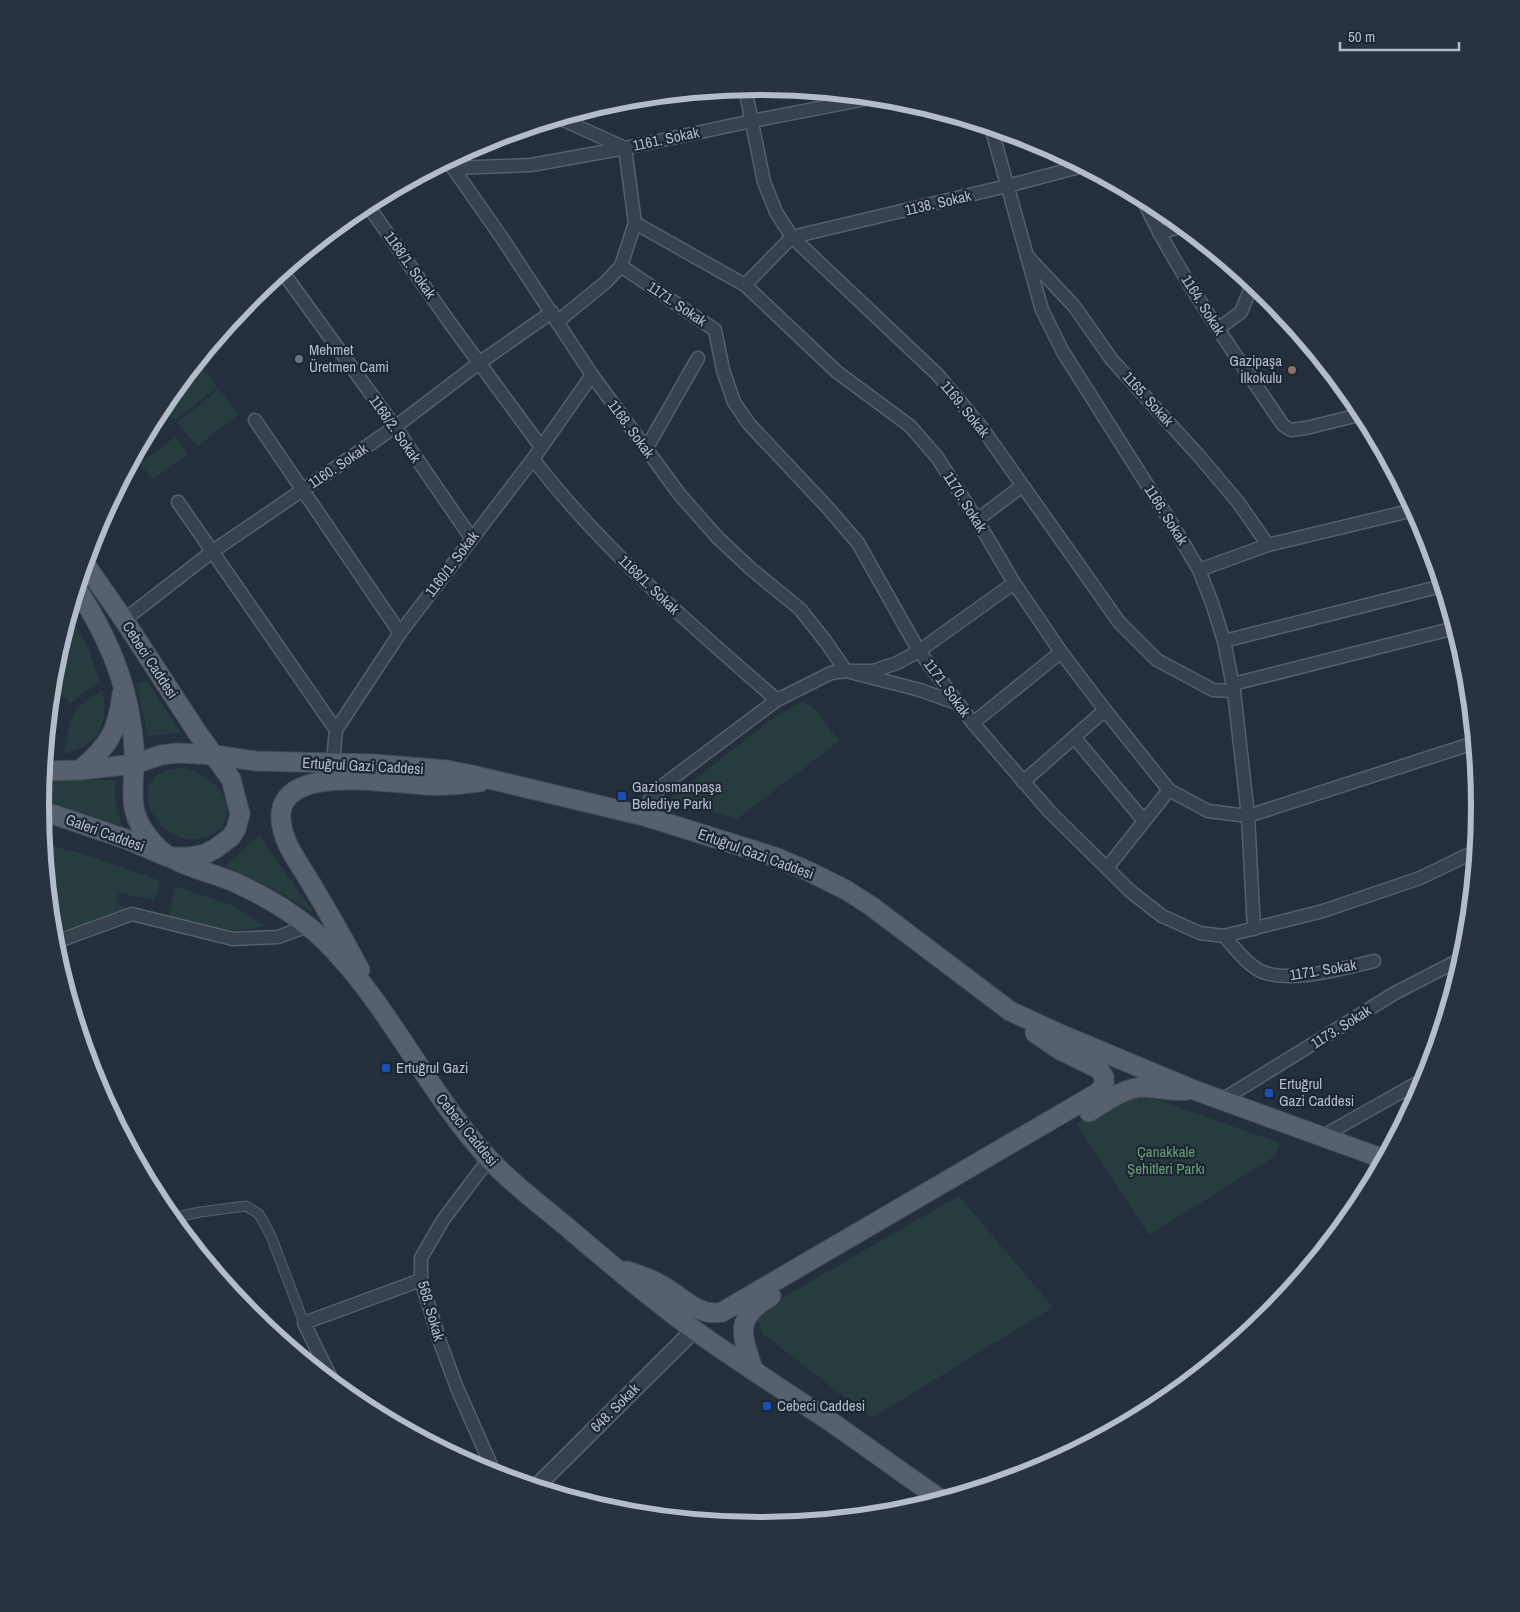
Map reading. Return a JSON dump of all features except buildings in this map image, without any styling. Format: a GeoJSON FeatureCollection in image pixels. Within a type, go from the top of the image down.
{"type":"FeatureCollection","features":[{"type":"Feature","properties":{"kind":"main road","name":"Cebeci Caddesi"},"geometry":{"type":"LineString","coordinates":[[89,570],[215,756]]}},
{"type":"Feature","properties":{"kind":"main road","name":"Cebeci Caddesi"},"geometry":{"type":"LineString","coordinates":[[81,595],[100,627],[123,682],[132,726],[134,764]]}},
{"type":"Feature","properties":{"kind":"main road"},"geometry":{"type":"LineString","coordinates":[[80,770],[99,754],[111,737],[121,705],[123,682]]}},
{"type":"Feature","properties":{"kind":"main road"},"geometry":{"type":"LineString","coordinates":[[50,771],[80,770],[134,764],[161,755],[177,753],[215,756],[231,779],[238,799],[240,814],[236,829],[231,837],[205,854],[189,857],[168,857],[157,847],[138,823],[134,809],[132,789],[134,764]]}},
{"type":"Feature","properties":{"kind":"main road","name":"Ertuğrul Gazi Caddesi"},"geometry":{"type":"LineString","coordinates":[[215,756],[256,761],[333,762],[447,770],[571,797],[644,816],[775,857],[828,880],[871,906],[1010,1011],[1194,1090],[1379,1157]]}},
{"type":"Feature","properties":{"kind":"main road"},"geometry":{"type":"LineString","coordinates":[[378,1004],[346,944],[288,845],[280,821],[282,808],[289,795],[303,786],[322,781],[465,785],[493,780]]}},
{"type":"Feature","properties":{"kind":"main road","name":"Galeri Caddesi"},"geometry":{"type":"LineString","coordinates":[[49,813],[126,839],[234,882],[282,908],[308,926],[338,955],[378,1004]]}},
{"type":"Feature","properties":{"kind":"main road","name":"Cebeci Caddesi"},"geometry":{"type":"LineString","coordinates":[[378,1004],[443,1101],[489,1159],[616,1268],[694,1330],[935,1495]]}},
{"type":"Feature","properties":{"kind":"main road"},"geometry":{"type":"LineString","coordinates":[[616,1268],[641,1275],[662,1285],[705,1313],[722,1312],[1100,1092],[1104,1084],[1104,1077],[1098,1069],[1060,1050],[1034,1032],[1010,1011]]}},
{"type":"Feature","properties":{"kind":"main road"},"geometry":{"type":"LineString","coordinates":[[753,1369],[746,1346],[744,1326],[745,1320],[752,1310],[764,1301],[1126,1091],[1142,1087],[1175,1092],[1194,1090]]}},
{"type":"Feature","properties":{"kind":"street","name":"1169. Sokak"},"geometry":{"type":"LineString","coordinates":[[747,95],[764,182],[776,212],[792,237],[938,376],[982,428],[1119,622],[1157,660],[1213,690],[1234,688]]}},
{"type":"Feature","properties":{"kind":"street","name":"1161. Sokak"},"geometry":{"type":"LineString","coordinates":[[452,165],[531,165],[857,102]]}},
{"type":"Feature","properties":{"kind":"street"},"geometry":{"type":"LineString","coordinates":[[567,122],[625,148]]}},
{"type":"Feature","properties":{"kind":"street","name":"1166. Sokak"},"geometry":{"type":"LineString","coordinates":[[993,133],[1042,310],[1063,352],[1199,570],[1212,603],[1224,641],[1234,688],[1248,816],[1254,929]]}},
{"type":"Feature","properties":{"kind":"street","name":"1160. Sokak"},"geometry":{"type":"LineString","coordinates":[[124,620],[213,551],[395,427],[479,363],[555,317],[606,282],[621,266],[635,223],[625,148]]}},
{"type":"Feature","properties":{"kind":"street","name":"1168. Sokak"},"geometry":{"type":"LineString","coordinates":[[450,166],[555,317],[592,376],[680,495],[718,538],[751,569],[800,609],[846,671]]}},
{"type":"Feature","properties":{"kind":"street","name":"1138. Sokak"},"geometry":{"type":"LineString","coordinates":[[792,237],[1075,168]]}},
{"type":"Feature","properties":{"kind":"street","name":"1168/1. Sokak"},"geometry":{"type":"LineString","coordinates":[[372,211],[541,447]]}},
{"type":"Feature","properties":{"kind":"street","name":"1164. Sokak"},"geometry":{"type":"LineString","coordinates":[[1148,211],[1159,233],[1218,330],[1283,425],[1291,430],[1354,416]]}},
{"type":"Feature","properties":{"kind":"street","name":"1170. Sokak"},"geometry":{"type":"LineString","coordinates":[[635,223],[745,285],[837,372],[910,426],[936,456],[1014,583],[1061,652],[1169,790],[1208,811],[1248,816]]}},
{"type":"Feature","properties":{"kind":"street"},"geometry":{"type":"LineString","coordinates":[[1159,233],[1174,229]]}},
{"type":"Feature","properties":{"kind":"street"},"geometry":{"type":"LineString","coordinates":[[745,285],[792,237]]}},
{"type":"Feature","properties":{"kind":"street","name":"1165. Sokak"},"geometry":{"type":"LineString","coordinates":[[1025,254],[1074,306],[1112,360],[1238,502],[1268,545]]}},
{"type":"Feature","properties":{"kind":"street","name":"1171. Sokak"},"geometry":{"type":"LineString","coordinates":[[621,266],[715,330],[723,370],[734,402],[749,424],[828,508],[858,543],[919,651],[973,723],[1049,811],[1130,891],[1162,916],[1200,933],[1224,936],[1257,969],[1275,976],[1313,974],[1374,961]]}},
{"type":"Feature","properties":{"kind":"street","name":"1168/2. Sokak"},"geometry":{"type":"LineString","coordinates":[[286,276],[395,427],[472,539]]}},
{"type":"Feature","properties":{"kind":"street"},"geometry":{"type":"LineString","coordinates":[[1218,330],[1241,312],[1250,291]]}},
{"type":"Feature","properties":{"kind":"street"},"geometry":{"type":"LineString","coordinates":[[646,449],[698,358]]}},
{"type":"Feature","properties":{"kind":"street","name":"1160/1. Sokak"},"geometry":{"type":"LineString","coordinates":[[333,762],[336,730],[400,633],[533,459],[592,376]]}},
{"type":"Feature","properties":{"kind":"street"},"geometry":{"type":"LineString","coordinates":[[255,420],[400,633]]}},
{"type":"Feature","properties":{"kind":"street","name":"1168/1. Sokak"},"geometry":{"type":"LineString","coordinates":[[533,459],[561,496],[631,569],[777,700]]}},
{"type":"Feature","properties":{"kind":"street"},"geometry":{"type":"LineString","coordinates":[[977,520],[1022,486]]}},
{"type":"Feature","properties":{"kind":"street"},"geometry":{"type":"LineString","coordinates":[[178,502],[336,730]]}},
{"type":"Feature","properties":{"kind":"street"},"geometry":{"type":"LineString","coordinates":[[1199,570],[1268,545],[1407,512]]}},
{"type":"Feature","properties":{"kind":"street"},"geometry":{"type":"LineString","coordinates":[[644,816],[650,799],[662,786],[777,700],[831,673],[873,671],[897,663],[919,651],[1014,583]]}},
{"type":"Feature","properties":{"kind":"street"},"geometry":{"type":"LineString","coordinates":[[1224,641],[1437,587]]}},
{"type":"Feature","properties":{"kind":"street"},"geometry":{"type":"LineString","coordinates":[[1234,688],[1449,630]]}},
{"type":"Feature","properties":{"kind":"street"},"geometry":{"type":"LineString","coordinates":[[973,723],[1061,652]]}},
{"type":"Feature","properties":{"kind":"street"},"geometry":{"type":"LineString","coordinates":[[846,671],[920,690],[959,704]]}},
{"type":"Feature","properties":{"kind":"street"},"geometry":{"type":"LineString","coordinates":[[1023,782],[1105,710]]}},
{"type":"Feature","properties":{"kind":"street"},"geometry":{"type":"LineString","coordinates":[[1074,737],[1144,821]]}},
{"type":"Feature","properties":{"kind":"street"},"geometry":{"type":"LineString","coordinates":[[1248,816],[1468,745]]}},
{"type":"Feature","properties":{"kind":"street"},"geometry":{"type":"LineString","coordinates":[[1107,868],[1169,790]]}},
{"type":"Feature","properties":{"kind":"street"},"geometry":{"type":"LineString","coordinates":[[49,821],[70,820]]}},
{"type":"Feature","properties":{"kind":"street"},"geometry":{"type":"LineString","coordinates":[[1224,936],[1323,911],[1411,881],[1470,854]]}},
{"type":"Feature","properties":{"kind":"street"},"geometry":{"type":"LineString","coordinates":[[61,940],[132,914],[234,939],[278,937],[308,926]]}},
{"type":"Feature","properties":{"kind":"street","name":"1173. Sokak"},"geometry":{"type":"LineString","coordinates":[[1222,1100],[1396,993],[1454,963]]}},
{"type":"Feature","properties":{"kind":"street"},"geometry":{"type":"LineString","coordinates":[[1323,1136],[1414,1085]]}},
{"type":"Feature","properties":{"kind":"street","name":"568. Sokak"},"geometry":{"type":"LineString","coordinates":[[489,1159],[443,1220],[421,1258],[421,1280],[440,1342],[457,1388],[490,1464]]}},
{"type":"Feature","properties":{"kind":"street"},"geometry":{"type":"LineString","coordinates":[[180,1216],[246,1206],[259,1214],[271,1236],[291,1293],[304,1323],[327,1370]]}},
{"type":"Feature","properties":{"kind":"street"},"geometry":{"type":"LineString","coordinates":[[304,1323],[421,1280]]}},
{"type":"Feature","properties":{"kind":"street","name":"648. Sokak"},"geometry":{"type":"LineString","coordinates":[[540,1483],[694,1330]]}},
{"type":"Feature","properties":{"kind":"green space"},"geometry":{"type":"Polygon","coordinates":[[[201,366],[217,387],[175,420],[168,413],[201,366]]]}},
{"type":"Feature","properties":{"kind":"green space"},"geometry":{"type":"Polygon","coordinates":[[[219,389],[238,414],[198,446],[177,423],[219,389]]]}},
{"type":"Feature","properties":{"kind":"green space"},"geometry":{"type":"Polygon","coordinates":[[[175,437],[188,454],[152,480],[140,463],[175,437]]]}},
{"type":"Feature","properties":{"kind":"green space"},"geometry":{"type":"Polygon","coordinates":[[[73,622],[89,649],[100,683],[84,692],[70,704],[59,690],[73,622]]]}},
{"type":"Feature","properties":{"kind":"green space"},"geometry":{"type":"Polygon","coordinates":[[[148,682],[181,733],[147,736],[136,684],[148,682]]]}},
{"type":"Feature","properties":{"kind":"green space"},"geometry":{"type":"Polygon","coordinates":[[[103,691],[104,715],[99,732],[86,745],[64,753],[73,715],[83,703],[103,691]]]}},
{"type":"Feature","properties":{"kind":"green space"},"geometry":{"type":"Polygon","coordinates":[[[803,701],[813,707],[839,741],[737,819],[670,799],[769,721],[803,701]]]}},
{"type":"Feature","properties":{"kind":"green space"},"geometry":{"type":"Polygon","coordinates":[[[183,768],[208,779],[221,791],[225,799],[227,807],[225,820],[212,835],[195,839],[179,837],[166,829],[155,818],[149,805],[148,791],[152,780],[164,771],[183,768]]]}},
{"type":"Feature","properties":{"kind":"green space"},"geometry":{"type":"Polygon","coordinates":[[[50,780],[116,780],[115,802],[122,826],[49,803],[50,780]]]}},
{"type":"Feature","properties":{"kind":"green space"},"geometry":{"type":"Polygon","coordinates":[[[259,835],[312,910],[311,912],[270,887],[226,866],[259,835]]]}},
{"type":"Feature","properties":{"kind":"green space"},"geometry":{"type":"Polygon","coordinates":[[[50,845],[161,881],[154,900],[119,893],[116,905],[130,908],[60,933],[50,845]]]}},
{"type":"Feature","properties":{"kind":"green space"},"geometry":{"type":"Polygon","coordinates":[[[175,886],[232,905],[265,926],[226,933],[168,921],[175,886]]]}},
{"type":"Feature","properties":{"kind":"green space","name":"Çanakkale Şehitleri Parkı"},"geometry":{"type":"Polygon","coordinates":[[[1141,1094],[1280,1143],[1275,1156],[1149,1235],[1076,1124],[1141,1094]]]}},
{"type":"Feature","properties":{"kind":"green space"},"geometry":{"type":"Polygon","coordinates":[[[959,1196],[1053,1307],[872,1418],[762,1333],[757,1319],[768,1306],[959,1196]]]}},
{"type":"Feature","properties":{"kind":"place","name":"Mehmet Üretmen Cami"},"geometry":{"type":"Point","coordinates":[299,359]}},
{"type":"Feature","properties":{"kind":"place","name":"Gazipaşa İlkokulu"},"geometry":{"type":"Point","coordinates":[1292,370]}},
{"type":"Feature","properties":{"kind":"place","name":"Gaziosmanpaşa Belediye Parkı"},"geometry":{"type":"Point","coordinates":[622,796]}},
{"type":"Feature","properties":{"kind":"place","name":"Ertuğrul Gazi"},"geometry":{"type":"Point","coordinates":[386,1068]}},
{"type":"Feature","properties":{"kind":"place","name":"Ertuğrul Gazi Caddesi"},"geometry":{"type":"Point","coordinates":[1269,1093]}},
{"type":"Feature","properties":{"kind":"place","name":"Cebeci Caddesi"},"geometry":{"type":"Point","coordinates":[767,1406]}}]}
